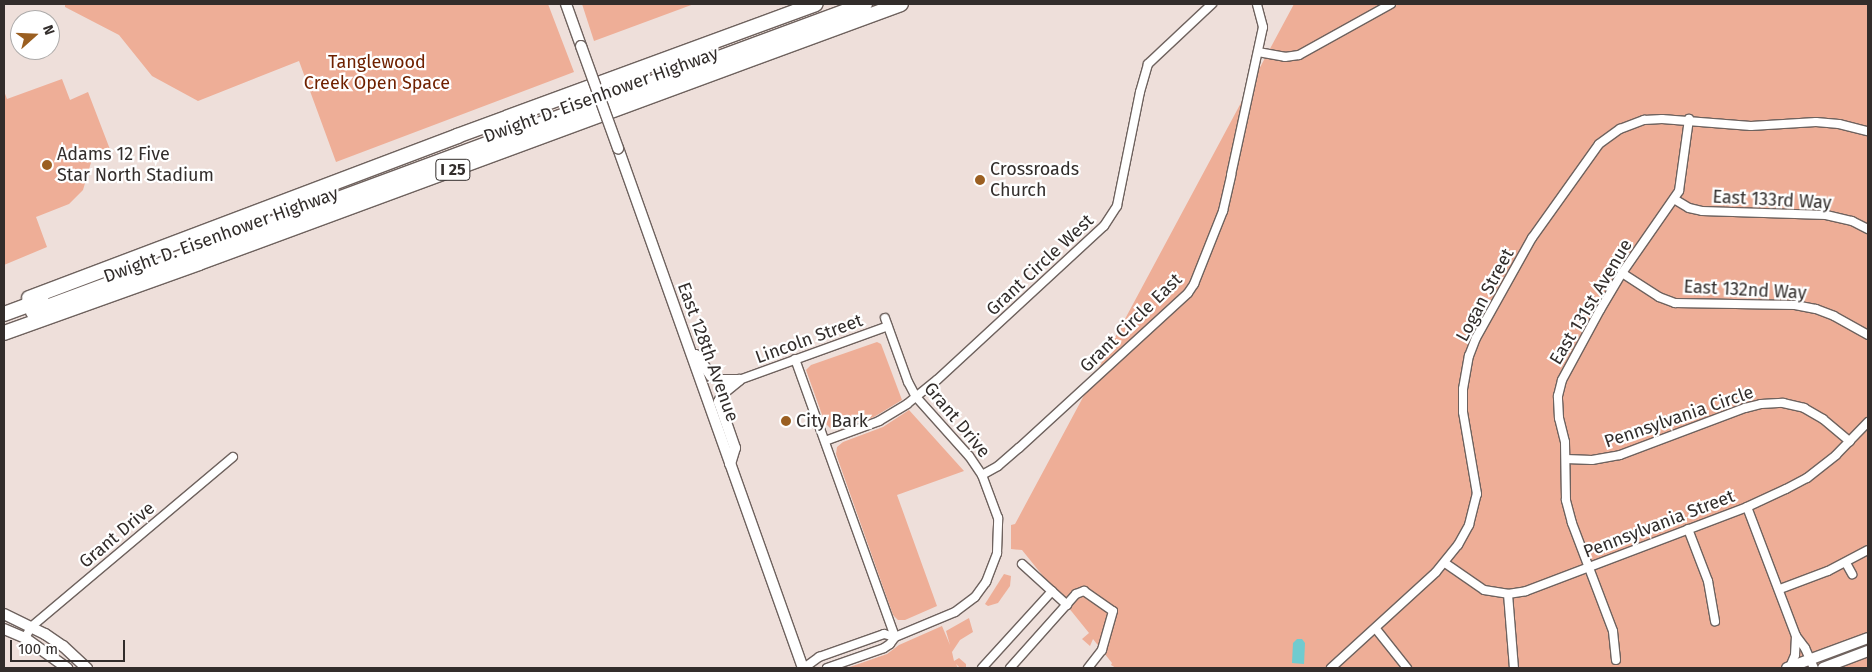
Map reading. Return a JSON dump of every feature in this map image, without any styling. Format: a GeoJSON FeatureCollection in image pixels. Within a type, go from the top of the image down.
{"type":"FeatureCollection","features":[{"type":"Feature","properties":{"kind":"highway","name":"Dwight D. Eisenhower Highway"},"geometry":{"type":"LineString","coordinates":[[4,307],[457,136],[815,4]]}},
{"type":"Feature","properties":{"kind":"highway"},"geometry":{"type":"LineString","coordinates":[[4,314],[840,4]]}},
{"type":"Feature","properties":{"kind":"highway"},"geometry":{"type":"LineString","coordinates":[[4,323],[865,4]]}},
{"type":"Feature","properties":{"kind":"highway","name":"Dwight D. Eisenhower Highway"},"geometry":{"type":"LineString","coordinates":[[4,333],[263,240],[901,4]]}},
{"type":"Feature","properties":{"kind":"main road","name":"East 128th Avenue"},"geometry":{"type":"LineString","coordinates":[[566,4],[804,668]]}},
{"type":"Feature","properties":{"kind":"main road"},"geometry":{"type":"LineString","coordinates":[[684,334],[711,376],[721,380],[739,380]]}},
{"type":"Feature","properties":{"kind":"main road"},"geometry":{"type":"LineString","coordinates":[[730,464],[735,448],[719,402],[723,393],[739,380]]}},
{"type":"Feature","properties":{"kind":"main road"},"geometry":{"type":"LineString","coordinates":[[4,614],[63,646],[87,668]]}},
{"type":"Feature","properties":{"kind":"main road"},"geometry":{"type":"LineString","coordinates":[[4,629],[25,638],[67,668]]}},
{"type":"Feature","properties":{"kind":"main road"},"geometry":{"type":"LineString","coordinates":[[1789,668],[1812,664],[1868,638]]}},
{"type":"Feature","properties":{"kind":"main road"},"geometry":{"type":"LineString","coordinates":[[1824,668],[1868,651]]}},
{"type":"Feature","properties":{"kind":"street","name":"Grant Circle West"},"geometry":{"type":"LineString","coordinates":[[825,441],[880,421],[916,397],[1111,218],[1117,206],[1146,69],[1156,55],[1212,4]]}},
{"type":"Feature","properties":{"kind":"street","name":"Grant Circle East"},"geometry":{"type":"LineString","coordinates":[[982,474],[998,466],[1019,448],[1188,293],[1194,284],[1223,211],[1263,27],[1257,4]]}},
{"type":"Feature","properties":{"kind":"street"},"geometry":{"type":"LineString","coordinates":[[1258,52],[1285,57],[1299,56],[1391,4]]}},
{"type":"Feature","properties":{"kind":"street","name":"Logan Street"},"geometry":{"type":"LineString","coordinates":[[1331,668],[1376,629],[1445,563],[1470,524],[1477,494],[1477,481],[1465,432],[1462,400],[1466,369],[1476,338],[1532,238],[1600,144],[1615,132],[1634,123],[1662,118],[1751,126],[1816,122],[1839,124],[1868,131]]}},
{"type":"Feature","properties":{"kind":"street","name":"East 131st Avenue"},"geometry":{"type":"LineString","coordinates":[[1616,660],[1613,631],[1568,511],[1565,489],[1566,459],[1558,408],[1560,385],[1576,352],[1622,273],[1674,199],[1682,179],[1689,119]]}},
{"type":"Feature","properties":{"kind":"street","name":"East 133rd Way"},"geometry":{"type":"LineString","coordinates":[[1674,199],[1689,208],[1702,211],[1826,215],[1852,221],[1868,229]]}},
{"type":"Feature","properties":{"kind":"street","name":"East 132nd Way"},"geometry":{"type":"LineString","coordinates":[[1622,273],[1659,297],[1675,303],[1796,305],[1825,312],[1868,335]]}},
{"type":"Feature","properties":{"kind":"street","name":"Grant Drive"},"geometry":{"type":"LineString","coordinates":[[804,668],[819,657],[884,634],[895,636],[955,612],[974,597],[986,582],[997,553],[998,518],[982,474],[916,397],[887,322]]}},
{"type":"Feature","properties":{"kind":"street","name":"Lincoln Street"},"geometry":{"type":"LineString","coordinates":[[739,380],[887,322]]}},
{"type":"Feature","properties":{"kind":"street"},"geometry":{"type":"LineString","coordinates":[[795,359],[895,636]]}},
{"type":"Feature","properties":{"kind":"street","name":"Pennsylvania Circle"},"geometry":{"type":"LineString","coordinates":[[1566,459],[1592,460],[1620,455],[1744,408],[1761,404],[1783,404],[1804,408],[1823,419],[1850,442]]}},
{"type":"Feature","properties":{"kind":"street","name":"Pennsylvania Street"},"geometry":{"type":"LineString","coordinates":[[1445,563],[1478,588],[1508,594],[1526,592],[1589,566],[1747,507],[1807,478],[1850,442],[1868,422]]}},
{"type":"Feature","properties":{"kind":"street","name":"Grant Drive"},"geometry":{"type":"LineString","coordinates":[[25,638],[31,627],[233,457]]}},
{"type":"Feature","properties":{"kind":"street"},"geometry":{"type":"LineString","coordinates":[[1747,507],[1796,636],[1812,664]]}},
{"type":"Feature","properties":{"kind":"street"},"geometry":{"type":"LineString","coordinates":[[1688,529],[1708,581],[1715,621]]}},
{"type":"Feature","properties":{"kind":"street"},"geometry":{"type":"LineString","coordinates":[[1780,590],[1846,563],[1868,550]]}},
{"type":"Feature","properties":{"kind":"street"},"geometry":{"type":"LineString","coordinates":[[1846,563],[1852,574]]}},
{"type":"Feature","properties":{"kind":"street"},"geometry":{"type":"LineString","coordinates":[[1022,564],[1067,605]]}},
{"type":"Feature","properties":{"kind":"street"},"geometry":{"type":"LineString","coordinates":[[1010,668],[1076,594],[1084,590],[1113,611],[1102,650],[1088,668]]}},
{"type":"Feature","properties":{"kind":"street"},"geometry":{"type":"LineString","coordinates":[[982,668],[1052,591]]}},
{"type":"Feature","properties":{"kind":"street"},"geometry":{"type":"LineString","coordinates":[[1508,594],[1514,668]]}},
{"type":"Feature","properties":{"kind":"street"},"geometry":{"type":"LineString","coordinates":[[1376,629],[1407,668]]}},
{"type":"Feature","properties":{"kind":"street","name":"Grant Drive"},"geometry":{"type":"LineString","coordinates":[[826,668],[884,648],[890,644],[895,636]]}},
{"type":"Feature","properties":{"kind":"street"},"geometry":{"type":"LineString","coordinates":[[1789,668],[1796,655],[1796,636]]}},
{"type":"Feature","properties":{"kind":"green space","name":"Tanglewood Creek Open Space"},"geometry":{"type":"Polygon","coordinates":[[[65,4],[548,4],[574,72],[336,162],[299,61],[198,101],[152,76],[119,35],[65,7],[65,4]]]}},
{"type":"Feature","properties":{"kind":"green space"},"geometry":{"type":"Polygon","coordinates":[[[582,4],[694,4],[594,41],[582,4]]]}},
{"type":"Feature","properties":{"kind":"green space"},"geometry":{"type":"Polygon","coordinates":[[[1294,4],[1868,4],[1868,668],[1116,668],[1111,665],[1112,663],[1093,639],[1090,646],[1082,639],[1089,633],[1022,550],[1011,549],[1011,525],[1015,524],[1294,4]]]}},
{"type":"Feature","properties":{"kind":"green space","name":"Adams 12 Five Star North Stadium"},"geometry":{"type":"Polygon","coordinates":[[[62,79],[70,100],[88,92],[111,152],[92,159],[83,190],[69,204],[36,217],[47,247],[4,265],[4,91],[7,99],[62,79]]]}},
{"type":"Feature","properties":{"kind":"green space"},"geometry":{"type":"Polygon","coordinates":[[[877,342],[881,344],[902,400],[874,417],[839,429],[831,429],[825,423],[806,370],[811,365],[877,342]]]}},
{"type":"Feature","properties":{"kind":"green space"},"geometry":{"type":"Polygon","coordinates":[[[909,410],[964,471],[897,495],[937,606],[905,620],[898,620],[893,615],[836,454],[837,447],[843,442],[883,427],[909,410]]]}},
{"type":"Feature","properties":{"kind":"green space"},"geometry":{"type":"Polygon","coordinates":[[[1004,574],[1011,576],[1010,586],[998,603],[988,606],[985,604],[1004,574]]]}},
{"type":"Feature","properties":{"kind":"green space"},"geometry":{"type":"Polygon","coordinates":[[[969,618],[973,632],[960,640],[952,652],[954,661],[959,658],[966,664],[966,668],[960,668],[956,664],[958,668],[847,668],[887,654],[899,645],[942,626],[950,645],[946,631],[969,618]]]}},
{"type":"Feature","properties":{"kind":"water"},"geometry":{"type":"Polygon","coordinates":[[[1297,639],[1302,639],[1305,643],[1304,664],[1292,663],[1293,643],[1297,639]]]}},
{"type":"Feature","properties":{"kind":"place","name":"Adams 12 Five Star North Stadium"},"geometry":{"type":"Point","coordinates":[47,165]}},
{"type":"Feature","properties":{"kind":"place","name":"Crossroads Church"},"geometry":{"type":"Point","coordinates":[980,180]}},
{"type":"Feature","properties":{"kind":"place","name":"City Bark"},"geometry":{"type":"Point","coordinates":[786,421]}}]}
